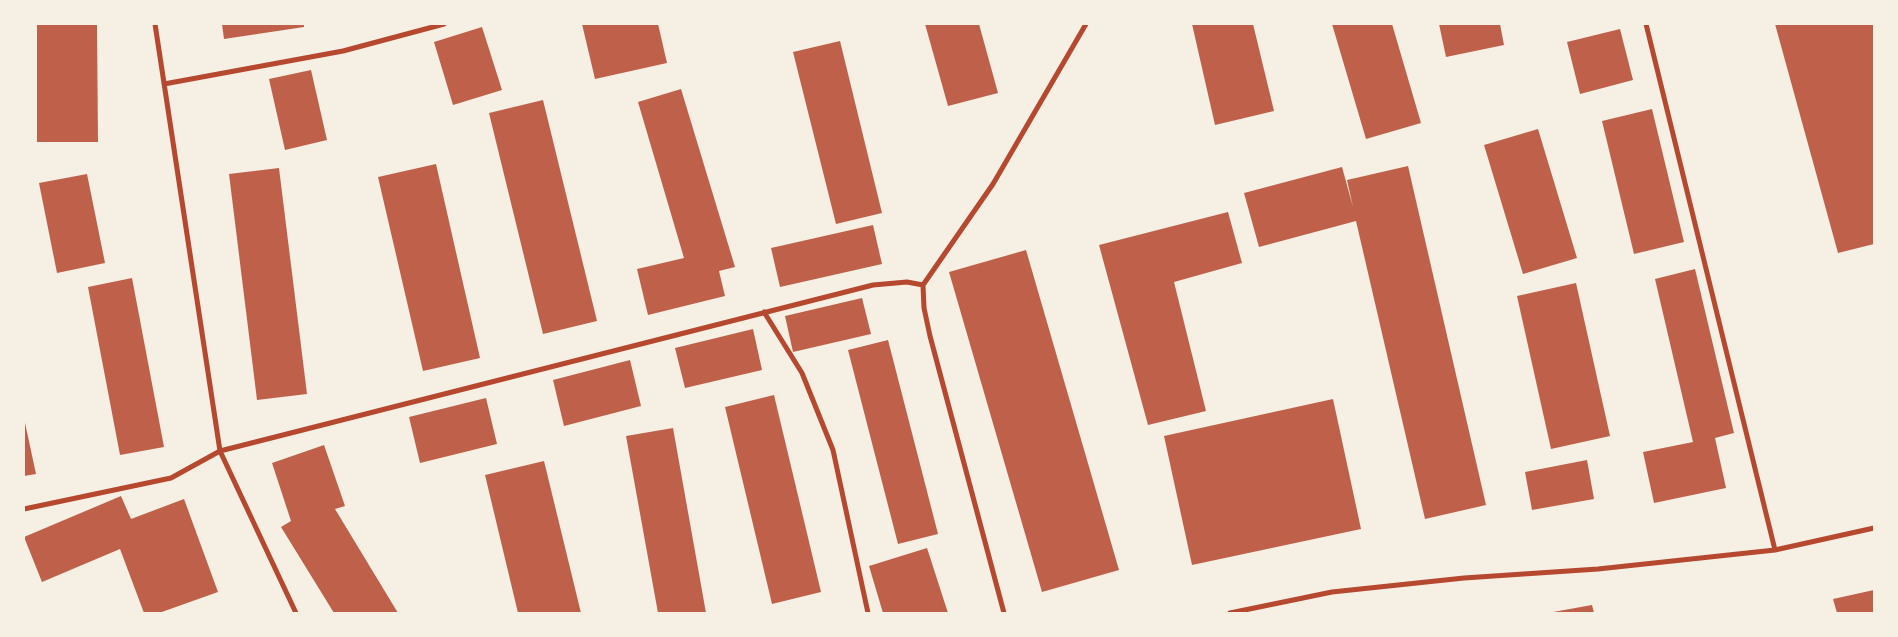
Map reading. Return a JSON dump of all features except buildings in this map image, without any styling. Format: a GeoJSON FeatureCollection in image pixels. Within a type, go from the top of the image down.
{"type":"FeatureCollection","features":[{"type":"Feature","properties":{"kind":"street"},"geometry":{"type":"LineString","coordinates":[[155,24],[220,451],[296,613]]}},
{"type":"Feature","properties":{"kind":"street"},"geometry":{"type":"LineString","coordinates":[[164,84],[343,51],[444,24]]}},
{"type":"Feature","properties":{"kind":"street"},"geometry":{"type":"LineString","coordinates":[[1004,613],[930,336],[924,308],[923,285],[993,184],[1086,24]]}},
{"type":"Feature","properties":{"kind":"street"},"geometry":{"type":"LineString","coordinates":[[1646,24],[1775,550]]}},
{"type":"Feature","properties":{"kind":"street"},"geometry":{"type":"LineString","coordinates":[[24,509],[171,478],[220,451],[764,312],[873,285],[907,282],[923,285]]}},
{"type":"Feature","properties":{"kind":"street"},"geometry":{"type":"LineString","coordinates":[[764,312],[802,373],[833,450],[868,613]]}},
{"type":"Feature","properties":{"kind":"street"},"geometry":{"type":"LineString","coordinates":[[1230,613],[1332,592],[1464,578],[1598,569],[1775,550],[1874,528]]}}]}
